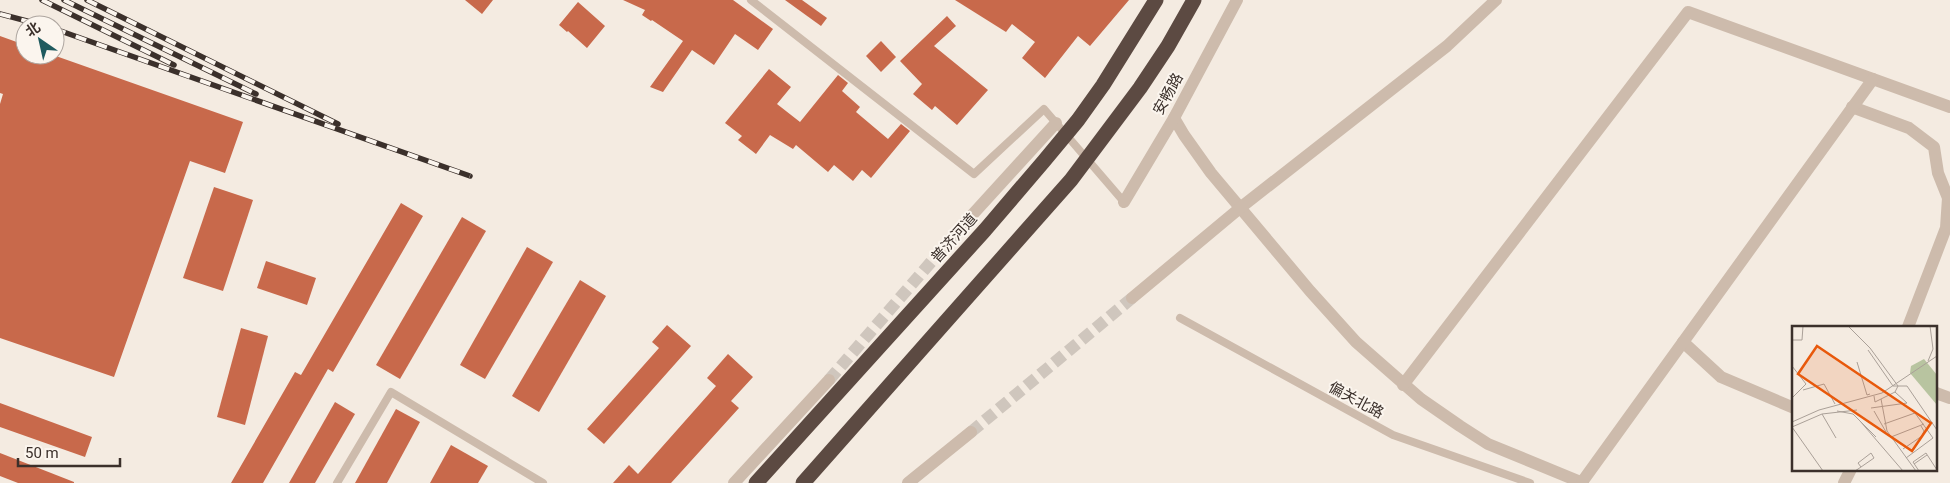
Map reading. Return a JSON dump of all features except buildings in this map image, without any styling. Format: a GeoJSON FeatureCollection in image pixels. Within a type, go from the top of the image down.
{"type":"FeatureCollection","features":[{"type":"Feature","properties":{"kind":"highway","name":"普济河道"},"geometry":{"type":"LineString","coordinates":[[756,483],[985,230],[1078,120],[1103,85],[1156,0]]}},
{"type":"Feature","properties":{"kind":"highway"},"geometry":{"type":"LineString","coordinates":[[803,483],[1071,180],[1140,88],[1168,46],[1194,0]]}},
{"type":"Feature","properties":{"kind":"street","name":"安畅路"},"geometry":{"type":"LineString","coordinates":[[1124,202],[1174,118],[1237,0]]}},
{"type":"Feature","properties":{"kind":"street"},"geometry":{"type":"LineString","coordinates":[[1132,298],[1240,208],[1447,46],[1496,0]]}},
{"type":"Feature","properties":{"kind":"street"},"geometry":{"type":"LineString","coordinates":[[1404,385],[1688,12],[1950,107]]}},
{"type":"Feature","properties":{"kind":"street"},"geometry":{"type":"LineString","coordinates":[[1174,118],[1184,136],[1240,208],[1310,291],[1356,342],[1404,385],[1428,404],[1488,444],[1582,483],[1873,79]]}},
{"type":"Feature","properties":{"kind":"street"},"geometry":{"type":"LineString","coordinates":[[1852,107],[1908,128],[1934,147],[1938,173],[1948,198],[1946,228],[1908,326]]}},
{"type":"Feature","properties":{"kind":"street"},"geometry":{"type":"LineString","coordinates":[[963,225],[1056,123]]}},
{"type":"Feature","properties":{"kind":"street"},"geometry":{"type":"LineString","coordinates":[[1683,342],[1721,377],[1792,407]]}},
{"type":"Feature","properties":{"kind":"street"},"geometry":{"type":"LineString","coordinates":[[734,483],[829,380]]}},
{"type":"Feature","properties":{"kind":"street"},"geometry":{"type":"LineString","coordinates":[[1938,394],[1950,398]]}},
{"type":"Feature","properties":{"kind":"street"},"geometry":{"type":"LineString","coordinates":[[908,483],[971,432]]}},
{"type":"Feature","properties":{"kind":"street"},"geometry":{"type":"LineString","coordinates":[[1844,483],[1850,470]]}},
{"type":"Feature","properties":{"kind":"lane"},"geometry":{"type":"LineString","coordinates":[[751,0],[974,174],[1044,109],[1124,202]]}},
{"type":"Feature","properties":{"kind":"lane","name":"偏关北路"},"geometry":{"type":"LineString","coordinates":[[1180,318],[1393,435],[1530,483]]}},
{"type":"Feature","properties":{"kind":"lane"},"geometry":{"type":"LineString","coordinates":[[337,483],[391,392],[543,483]]}},
{"type":"Feature","properties":{"kind":"tunnel"},"geometry":{"type":"LineString","coordinates":[[829,380],[963,225]]}},
{"type":"Feature","properties":{"kind":"tunnel"},"geometry":{"type":"LineString","coordinates":[[971,432],[1132,298]]}},
{"type":"Feature","properties":{"kind":"railway"},"geometry":{"type":"LineString","coordinates":[[42,0],[174,65]]}},
{"type":"Feature","properties":{"kind":"railway"},"geometry":{"type":"LineString","coordinates":[[64,0],[256,94]]}},
{"type":"Feature","properties":{"kind":"railway"},"geometry":{"type":"LineString","coordinates":[[87,0],[338,124]]}},
{"type":"Feature","properties":{"kind":"railway"},"geometry":{"type":"LineString","coordinates":[[0,14],[15,18]]}},
{"type":"Feature","properties":{"kind":"railway"},"geometry":{"type":"LineString","coordinates":[[65,33],[470,176]]}}]}
